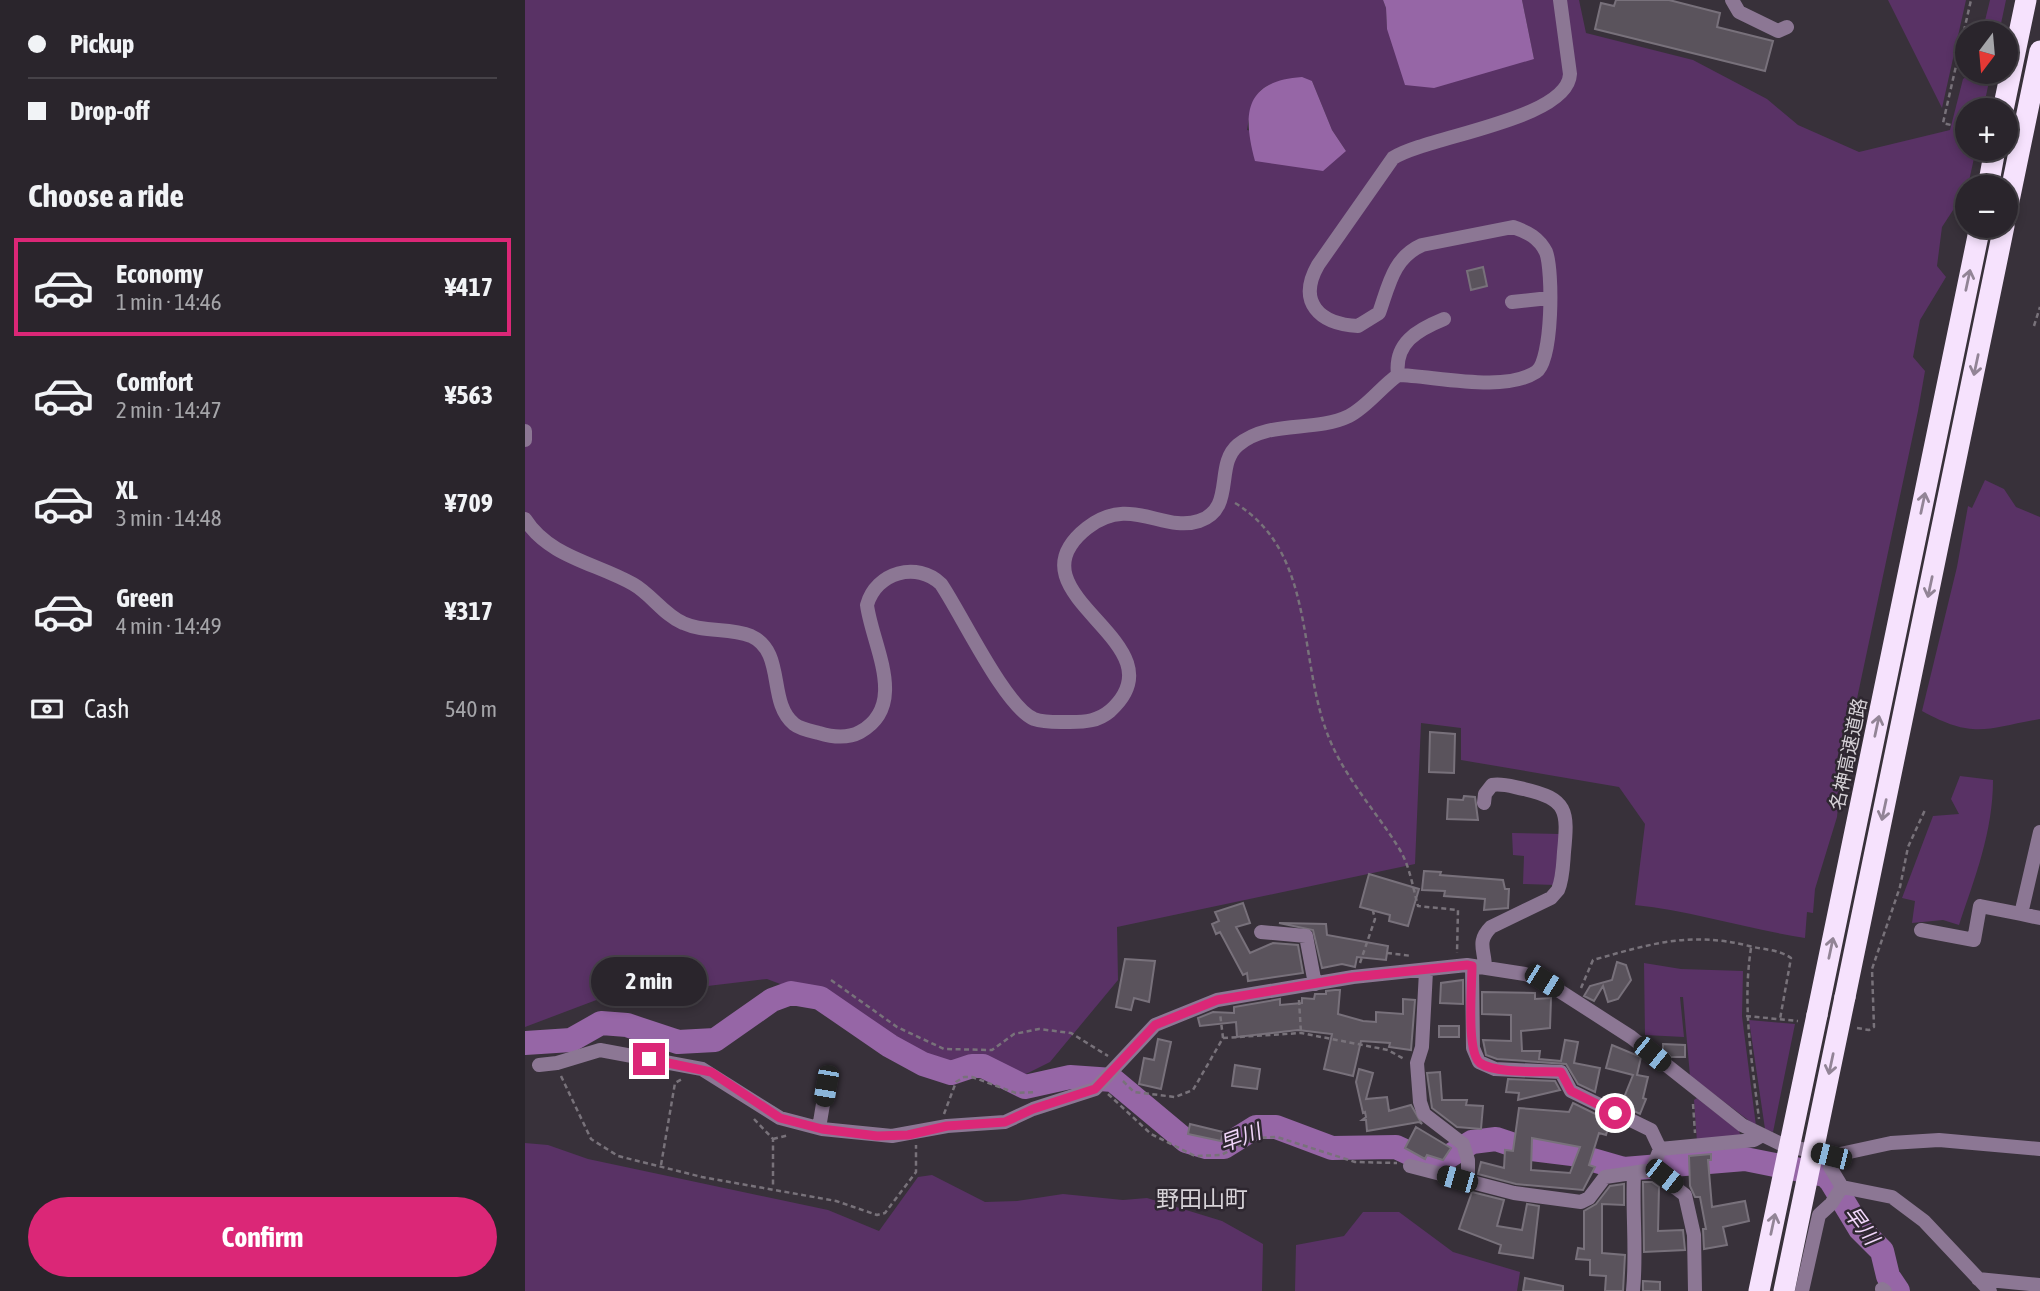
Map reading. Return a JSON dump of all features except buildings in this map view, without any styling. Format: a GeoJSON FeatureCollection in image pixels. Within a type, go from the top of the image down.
{"type":"FeatureCollection","features":[{"type":"Feature","properties":{"kind":"highway"},"geometry":{"type":"LineString","coordinates":[[2006,98],[2026,0]]}},
{"type":"Feature","properties":{"kind":"highway"},"geometry":{"type":"LineString","coordinates":[[2014,175],[2040,51]]}},
{"type":"Feature","properties":{"kind":"highway","name":"名神高速道路"},"geometry":{"type":"LineString","coordinates":[[1759,1291],[1978,238]]}},
{"type":"Feature","properties":{"kind":"highway"},"geometry":{"type":"LineString","coordinates":[[1784,1291],[2002,238]]}},
{"type":"Feature","properties":{"kind":"street"},"geometry":{"type":"LineString","coordinates":[[525,519],[548,543],[578,561],[635,585],[683,623],[753,637],[770,655],[780,701],[787,718],[797,726],[842,737],[859,733],[868,726],[883,704],[886,686],[868,613],[870,595],[897,573],[917,570],[932,575],[941,584],[1013,701],[1031,718],[1087,722],[1103,717],[1114,707],[1129,673],[1126,656],[1110,632],[1072,593],[1064,569],[1070,548],[1088,527],[1108,517],[1132,513],[1181,523],[1198,522],[1209,517],[1223,495],[1227,464],[1235,447],[1262,431],[1348,416],[1398,375],[1503,381],[1537,372],[1548,350],[1547,255],[1539,241],[1513,227],[1422,245],[1411,250],[1394,270],[1380,313],[1358,326],[1331,321],[1312,305],[1308,293],[1310,279],[1318,265],[1393,158],[1408,148],[1451,138],[1526,113],[1561,93],[1570,82],[1570,74],[1560,0]]}},
{"type":"Feature","properties":{"kind":"street"},"geometry":{"type":"LineString","coordinates":[[1732,0],[1738,12],[1778,32],[1787,27]]}},
{"type":"Feature","properties":{"kind":"street"},"geometry":{"type":"LineString","coordinates":[[1512,302],[1549,298]]}},
{"type":"Feature","properties":{"kind":"street"},"geometry":{"type":"LineString","coordinates":[[1398,375],[1396,359],[1406,342],[1424,327],[1444,318]]}},
{"type":"Feature","properties":{"kind":"street"},"geometry":{"type":"LineString","coordinates":[[525,431],[525,440]]}},
{"type":"Feature","properties":{"kind":"street"},"geometry":{"type":"LineString","coordinates":[[1484,803],[1485,794],[1492,785],[1500,783],[1544,793],[1564,809],[1567,821],[1558,890],[1551,898],[1491,927],[1484,934],[1478,967],[1472,1036],[1475,1057],[1479,1062],[1495,1069],[1561,1072],[1571,1091],[1651,1130],[1654,1162],[1685,1195],[1694,1235],[1695,1291]]}},
{"type":"Feature","properties":{"kind":"street"},"geometry":{"type":"LineString","coordinates":[[2021,914],[2040,832]]}},
{"type":"Feature","properties":{"kind":"street"},"geometry":{"type":"LineString","coordinates":[[1921,930],[1974,940],[1980,906],[2040,918]]}},
{"type":"Feature","properties":{"kind":"street"},"geometry":{"type":"LineString","coordinates":[[1261,933],[1306,936],[1315,984]]}},
{"type":"Feature","properties":{"kind":"street"},"geometry":{"type":"LineString","coordinates":[[539,1065],[557,1063],[600,1050],[702,1069],[768,1113],[819,1128],[877,1136],[917,1132],[940,1127],[1005,1122],[1097,1088],[1155,1025],[1217,1000],[1359,976],[1426,971],[1451,966],[1478,967],[1534,978],[1573,1000],[1631,1037],[1742,1125],[1761,1136],[1831,1156],[1891,1143],[1939,1140],[2040,1149]]}},
{"type":"Feature","properties":{"kind":"street"},"geometry":{"type":"LineString","coordinates":[[1426,971],[1422,1047],[1417,1063],[1420,1102],[1424,1114],[1464,1147],[1468,1180]]}},
{"type":"Feature","properties":{"kind":"street"},"geometry":{"type":"LineString","coordinates":[[819,1128],[826,1086]]}},
{"type":"Feature","properties":{"kind":"street"},"geometry":{"type":"LineString","coordinates":[[1410,1166],[1514,1194],[1581,1202],[1589,1198],[1605,1177],[1634,1174],[1654,1162],[1695,1146],[1754,1140],[1761,1136]]}},
{"type":"Feature","properties":{"kind":"street"},"geometry":{"type":"LineString","coordinates":[[1831,1156],[1830,1167],[1840,1191]]}},
{"type":"Feature","properties":{"kind":"street"},"geometry":{"type":"LineString","coordinates":[[1633,1291],[1636,1262],[1632,1213],[1634,1174]]}},
{"type":"Feature","properties":{"kind":"street"},"geometry":{"type":"LineString","coordinates":[[1840,1191],[1892,1197],[1924,1221],[1990,1291]]}},
{"type":"Feature","properties":{"kind":"street"},"geometry":{"type":"LineString","coordinates":[[1802,1291],[1819,1215],[1840,1191]]}},
{"type":"Feature","properties":{"kind":"street"},"geometry":{"type":"LineString","coordinates":[[1978,1279],[2040,1285]]}},
{"type":"Feature","properties":{"kind":"path"},"geometry":{"type":"LineString","coordinates":[[1955,126],[1943,123],[1971,0]]}},
{"type":"Feature","properties":{"kind":"path"},"geometry":{"type":"LineString","coordinates":[[2034,326],[2040,307]]}},
{"type":"Feature","properties":{"kind":"path"},"geometry":{"type":"LineString","coordinates":[[1223,495],[1246,510],[1282,551],[1300,601],[1305,639],[1328,737],[1353,783],[1401,852],[1418,906],[1458,910],[1457,955]]}},
{"type":"Feature","properties":{"kind":"path"},"geometry":{"type":"LineString","coordinates":[[1359,976],[1361,958],[1375,919],[1373,911]]}},
{"type":"Feature","properties":{"kind":"path"},"geometry":{"type":"LineString","coordinates":[[1573,1000],[1588,978],[1593,960],[1679,938],[1726,939],[1751,947],[1780,951],[1791,958],[1780,1019]]}},
{"type":"Feature","properties":{"kind":"path"},"geometry":{"type":"LineString","coordinates":[[1751,947],[1746,980],[1746,1016],[1761,1136]]}},
{"type":"Feature","properties":{"kind":"path"},"geometry":{"type":"LineString","coordinates":[[831,979],[897,1027],[944,1049],[992,1050],[1013,1034],[1039,1029],[1079,1036],[1134,1092],[1175,1097],[1193,1090],[1223,1038],[1217,1000]]}},
{"type":"Feature","properties":{"kind":"path"},"geometry":{"type":"LineString","coordinates":[[1297,986],[1301,1034]]}},
{"type":"Feature","properties":{"kind":"path"},"geometry":{"type":"LineString","coordinates":[[1223,1038],[1301,1034],[1388,1050],[1417,1063]]}},
{"type":"Feature","properties":{"kind":"path"},"geometry":{"type":"LineString","coordinates":[[557,1063],[591,1139],[624,1158],[702,1177],[836,1201],[877,1215],[885,1213],[916,1172],[917,1132]]}},
{"type":"Feature","properties":{"kind":"path"},"geometry":{"type":"LineString","coordinates":[[661,1166],[675,1083],[683,1078],[672,1076]]}},
{"type":"Feature","properties":{"kind":"path"},"geometry":{"type":"LineString","coordinates":[[940,1127],[956,1082],[964,1076],[1016,1093],[1040,1093],[1046,1106]]}},
{"type":"Feature","properties":{"kind":"path"},"geometry":{"type":"LineString","coordinates":[[1097,1088],[1117,1099],[1151,1134],[1195,1156],[1221,1155],[1256,1138],[1277,1136],[1355,1162],[1410,1166]]}},
{"type":"Feature","properties":{"kind":"path"},"geometry":{"type":"LineString","coordinates":[[1695,1088],[1692,1093],[1695,1146]]}},
{"type":"Feature","properties":{"kind":"path"},"geometry":{"type":"LineString","coordinates":[[754,1119],[773,1139],[773,1189]]}},
{"type":"Feature","properties":{"kind":"shaded area"},"geometry":{"type":"Polygon","coordinates":[[[525,0],[1383,0],[1387,29],[1534,59],[1522,0],[1579,0],[1586,33],[1693,60],[1767,99],[1798,125],[1859,152],[1950,130],[1955,110],[1955,161],[1973,161],[1970,175],[1955,175],[1955,207],[1942,227],[1937,266],[1946,277],[1920,320],[1913,357],[1925,371],[1918,411],[1841,774],[1837,817],[1815,889],[1813,913],[1807,912],[1805,938],[1678,911],[1635,905],[1645,824],[1619,787],[1461,760],[1461,728],[1421,723],[1415,864],[1117,927],[1118,980],[1050,1062],[1018,1078],[955,1078],[889,1047],[849,1010],[767,979],[599,999],[525,1027],[525,0]],[[1312,81],[1273,84],[1265,87],[1254,101],[1247,130],[1346,151],[1332,130],[1312,81]]]}},
{"type":"Feature","properties":{"kind":"shaded area"},"geometry":{"type":"Polygon","coordinates":[[[1383,0],[1522,0],[1534,59],[1434,88],[1405,85],[1387,29],[1383,0]]]}},
{"type":"Feature","properties":{"kind":"shaded area"},"geometry":{"type":"Polygon","coordinates":[[[1888,0],[1966,0],[1961,21],[1955,21],[1955,50],[1942,108],[1888,0]]]}},
{"type":"Feature","properties":{"kind":"shaded area"},"geometry":{"type":"Polygon","coordinates":[[[1990,0],[2006,0],[2002,21],[1985,21],[1990,0]]]}},
{"type":"Feature","properties":{"kind":"shaded area"},"geometry":{"type":"Polygon","coordinates":[[[1302,77],[1312,81],[1332,130],[1346,151],[1323,171],[1255,161],[1251,144],[1249,114],[1252,102],[1269,85],[1302,77]]]}},
{"type":"Feature","properties":{"kind":"shaded area"},"geometry":{"type":"Polygon","coordinates":[[[1962,84],[1988,84],[1986,98],[1958,98],[1962,84]]]}},
{"type":"Feature","properties":{"kind":"shaded area"},"geometry":{"type":"Polygon","coordinates":[[[1985,480],[2004,489],[2016,507],[2040,517],[2040,719],[1993,728],[1969,729],[1955,726],[1922,711],[1957,567],[1968,506],[1972,508],[1985,480]]]}},
{"type":"Feature","properties":{"kind":"shaded area"},"geometry":{"type":"Polygon","coordinates":[[[1960,776],[1993,780],[1990,818],[1971,889],[1959,925],[1943,920],[1912,923],[1915,901],[1902,898],[1933,816],[1959,814],[1951,799],[1960,776]]]}},
{"type":"Feature","properties":{"kind":"shaded area"},"geometry":{"type":"Polygon","coordinates":[[[1512,833],[1561,834],[1556,885],[1523,884],[1524,856],[1513,855],[1512,833]]]}},
{"type":"Feature","properties":{"kind":"shaded area"},"geometry":{"type":"Polygon","coordinates":[[[1644,963],[1681,969],[1743,971],[1742,1016],[1756,1126],[1690,1076],[1683,997],[1680,997],[1684,1037],[1645,1035],[1644,963]]]}},
{"type":"Feature","properties":{"kind":"shaded area"},"geometry":{"type":"Polygon","coordinates":[[[1749,1020],[1795,1024],[1773,1132],[1765,1129],[1749,1020]]]}},
{"type":"Feature","properties":{"kind":"shaded area"},"geometry":{"type":"Polygon","coordinates":[[[1697,1098],[1739,1131],[1741,1137],[1697,1142],[1694,1100],[1697,1098]]]}},
{"type":"Feature","properties":{"kind":"shaded area"},"geometry":{"type":"Polygon","coordinates":[[[525,1143],[548,1145],[588,1159],[828,1210],[879,1231],[918,1177],[932,1175],[985,1202],[1017,1201],[1063,1194],[1123,1200],[1147,1198],[1222,1221],[1263,1244],[1262,1291],[525,1291],[525,1143]]]}},
{"type":"Feature","properties":{"kind":"shaded area"},"geometry":{"type":"Polygon","coordinates":[[[1363,1212],[1399,1212],[1453,1252],[1520,1272],[1517,1291],[1295,1291],[1296,1245],[1344,1236],[1363,1212]]]}},
{"type":"Feature","properties":{"kind":"waterway","name":"早川"},"geometry":{"type":"LineString","coordinates":[[525,1043],[571,1040],[601,1023],[627,1025],[678,1042],[715,1040],[772,1000],[791,993],[820,998],[890,1046],[923,1064],[951,1073],[972,1066],[983,1066],[1025,1087],[1070,1077],[1113,1080],[1186,1141],[1206,1147],[1224,1147],[1256,1127],[1276,1127],[1332,1148],[1396,1147],[1435,1165],[1472,1142],[1496,1139],[1523,1148],[1572,1154],[1624,1169],[1745,1159],[1825,1175],[1860,1229],[1882,1251],[1888,1276],[1898,1291]]}},
{"type":"Feature","properties":{"kind":"district","name":"野田山町"},"geometry":{"type":"Point","coordinates":[1202,1199]}},
{"type":"Feature","properties":{"kind":"route"},"geometry":{"type":"LineString","coordinates":[[649,1059],[711,1072],[768,1113],[780,1118],[822,1129],[877,1136],[908,1135],[947,1126],[1005,1122],[1033,1109],[1098,1088],[1155,1025],[1217,1000],[1353,977],[1467,965],[1472,966],[1472,1036],[1475,1057],[1479,1062],[1495,1069],[1561,1072],[1566,1076],[1571,1091],[1615,1113]]}}]}
